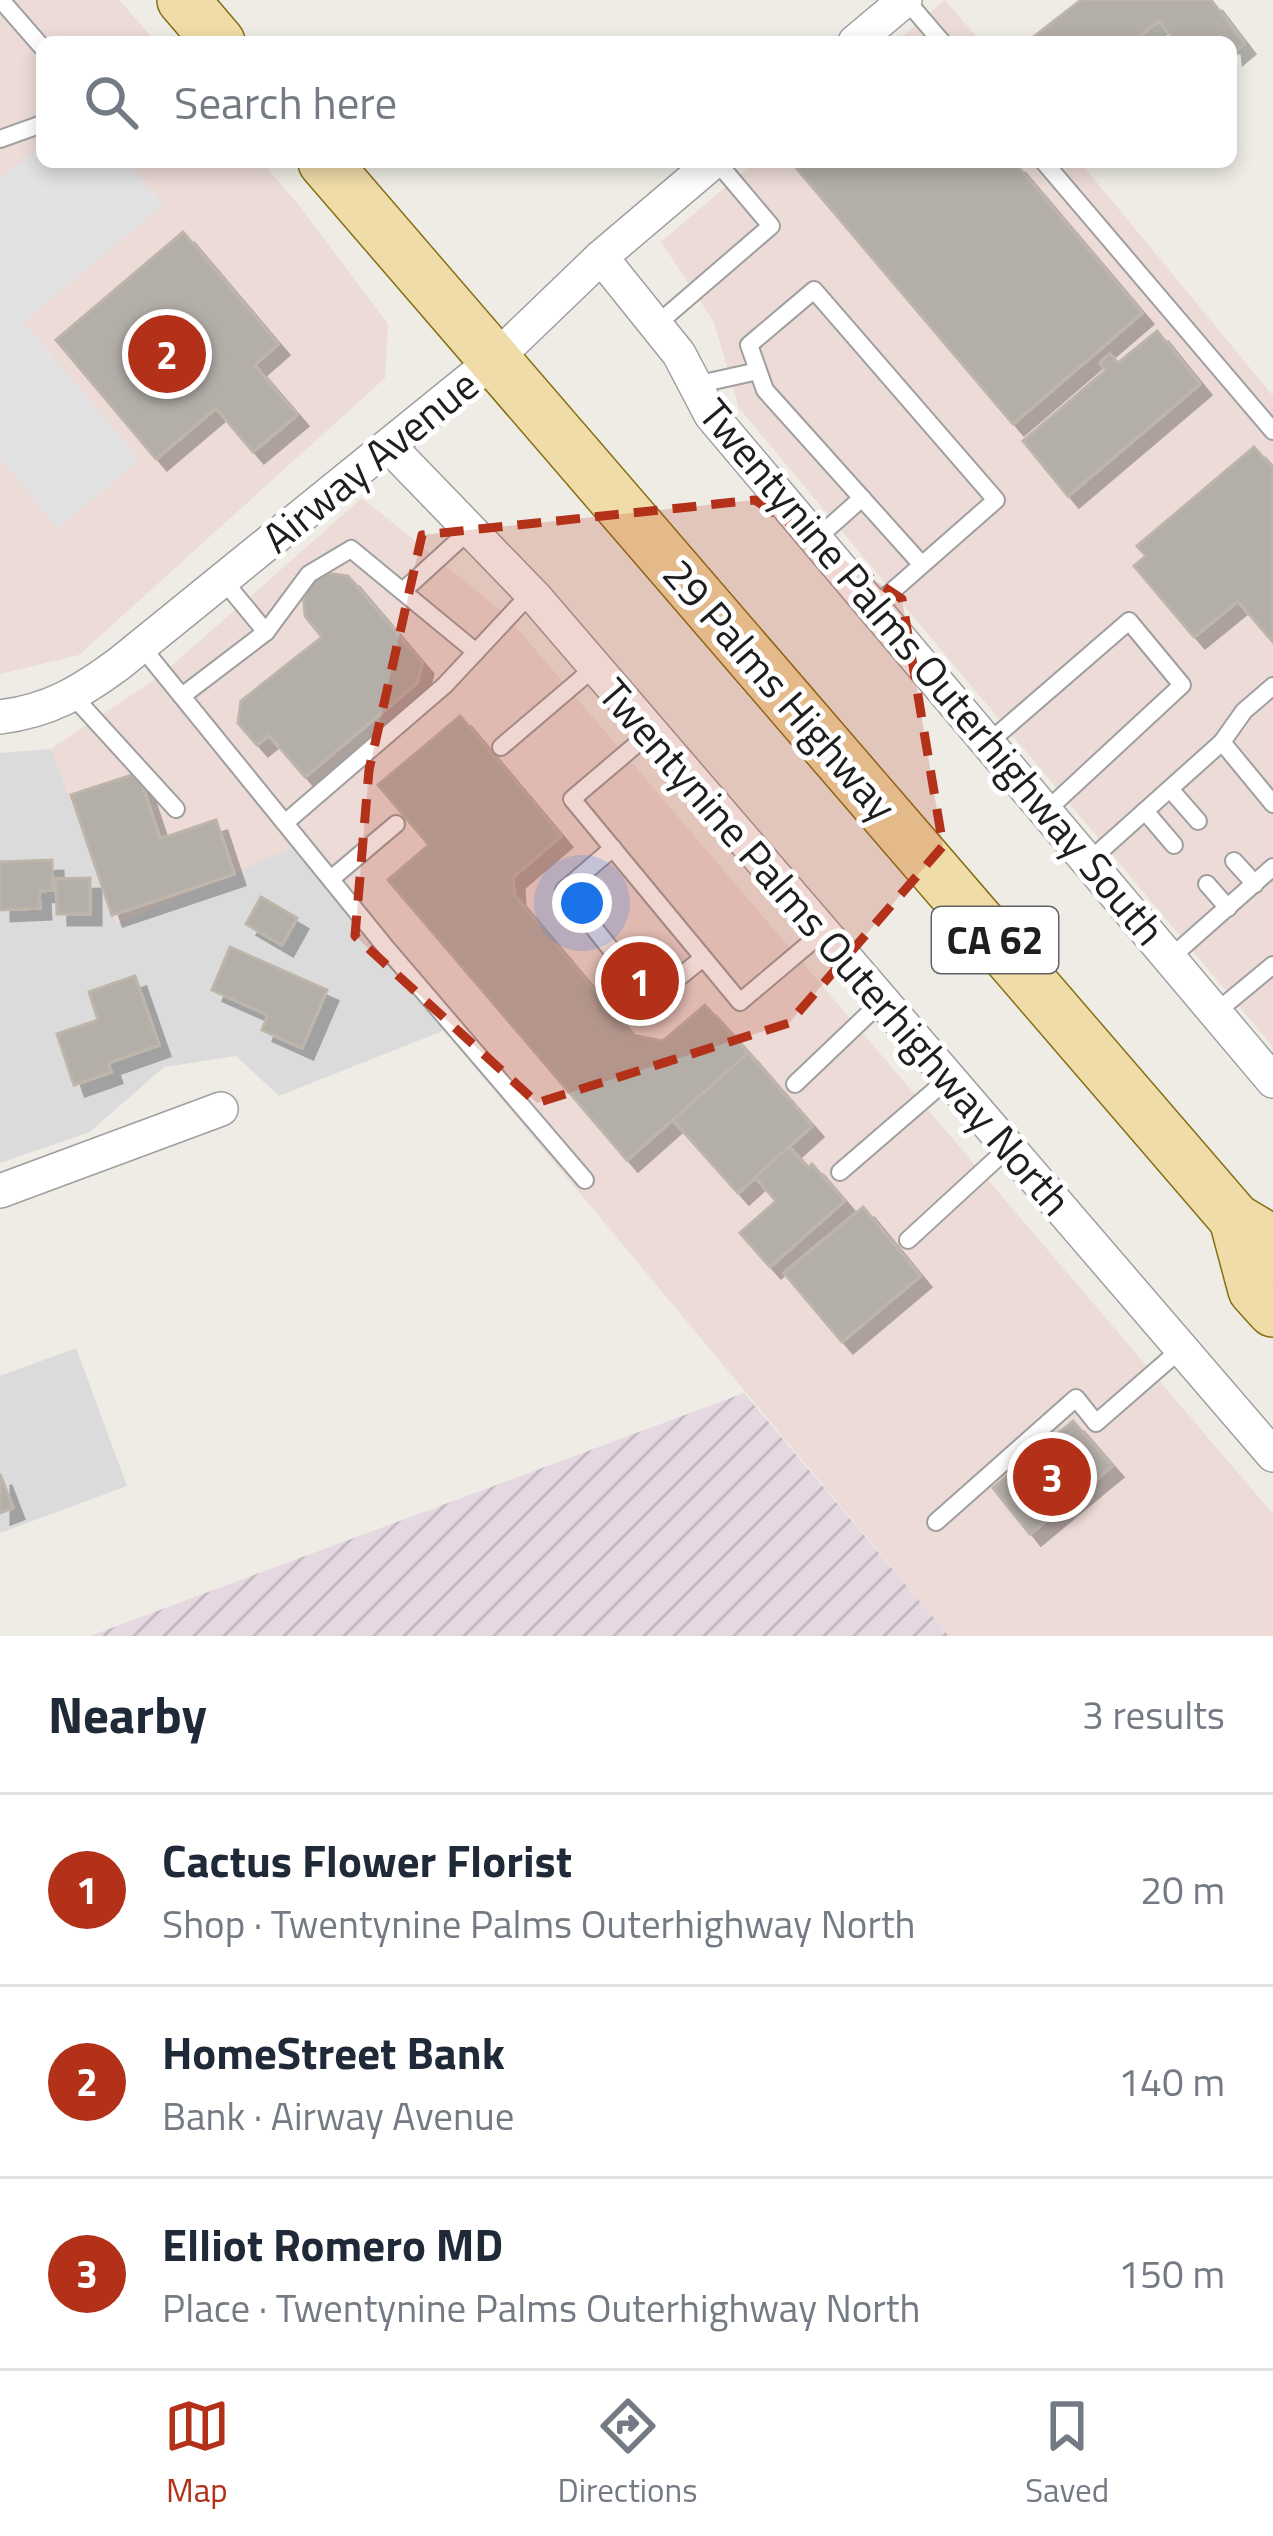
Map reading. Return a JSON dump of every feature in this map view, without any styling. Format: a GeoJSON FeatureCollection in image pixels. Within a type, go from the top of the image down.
{"type":"FeatureCollection","features":[{"type":"Feature","properties":{"kind":"main road"},"geometry":{"type":"LineString","coordinates":[[183,0],[214,36]]}},
{"type":"Feature","properties":{"kind":"main road","name":"29 Palms Highway"},"geometry":{"type":"LineString","coordinates":[[329,168],[1254,1231],[1255,1290],[1273,1312]]}},
{"type":"Feature","properties":{"kind":"street"},"geometry":{"type":"LineString","coordinates":[[862,36],[905,0]]}},
{"type":"Feature","properties":{"kind":"street","name":"Airway Avenue"},"geometry":{"type":"LineString","coordinates":[[0,717],[27,714],[74,697],[141,646],[495,359],[601,256],[708,168]]}},
{"type":"Feature","properties":{"kind":"street","name":"Twentynine Palms Outerhighway South"},"geometry":{"type":"LineString","coordinates":[[601,256],[679,354],[711,415],[1273,1081]]}},
{"type":"Feature","properties":{"kind":"street","name":"Twentynine Palms Outerhighway North"},"geometry":{"type":"LineString","coordinates":[[389,446],[531,593],[1273,1455]]}},
{"type":"Feature","properties":{"kind":"street"},"geometry":{"type":"LineString","coordinates":[[0,1190],[221,1109]]}},
{"type":"Feature","properties":{"kind":"lane"},"geometry":{"type":"LineString","coordinates":[[1,0],[36,40]]}},
{"type":"Feature","properties":{"kind":"lane"},"geometry":{"type":"LineString","coordinates":[[905,0],[937,36]]}},
{"type":"Feature","properties":{"kind":"lane"},"geometry":{"type":"LineString","coordinates":[[0,139],[36,126]]}},
{"type":"Feature","properties":{"kind":"lane"},"geometry":{"type":"LineString","coordinates":[[656,325],[771,226],[720,168]]}},
{"type":"Feature","properties":{"kind":"lane"},"geometry":{"type":"LineString","coordinates":[[1049,168],[1273,431]]}},
{"type":"Feature","properties":{"kind":"lane"},"geometry":{"type":"LineString","coordinates":[[873,608],[922,565],[996,500],[814,290],[749,345],[765,390],[922,565]]}},
{"type":"Feature","properties":{"kind":"lane"},"geometry":{"type":"LineString","coordinates":[[695,386],[758,370]]}},
{"type":"Feature","properties":{"kind":"lane"},"geometry":{"type":"LineString","coordinates":[[816,539],[862,498]]}},
{"type":"Feature","properties":{"kind":"lane"},"geometry":{"type":"LineString","coordinates":[[403,591],[472,528]]}},
{"type":"Feature","properties":{"kind":"lane"},"geometry":{"type":"LineString","coordinates":[[182,696],[266,632],[309,574],[352,549],[476,652]]}},
{"type":"Feature","properties":{"kind":"lane"},"geometry":{"type":"LineString","coordinates":[[223,580],[266,632]]}},
{"type":"Feature","properties":{"kind":"lane"},"geometry":{"type":"LineString","coordinates":[[286,822],[445,685],[531,593]]}},
{"type":"Feature","properties":{"kind":"lane"},"geometry":{"type":"LineString","coordinates":[[988,743],[1129,621],[1182,686],[1046,811]]}},
{"type":"Feature","properties":{"kind":"lane"},"geometry":{"type":"LineString","coordinates":[[141,646],[585,1180]]}},
{"type":"Feature","properties":{"kind":"lane"},"geometry":{"type":"LineString","coordinates":[[501,747],[595,667]]}},
{"type":"Feature","properties":{"kind":"lane"},"geometry":{"type":"LineString","coordinates":[[1088,862],[1222,742],[1244,711],[1273,686]]}},
{"type":"Feature","properties":{"kind":"lane"},"geometry":{"type":"LineString","coordinates":[[74,697],[176,809]]}},
{"type":"Feature","properties":{"kind":"lane"},"geometry":{"type":"LineString","coordinates":[[651,732],[572,799],[740,1002],[823,932]]}},
{"type":"Feature","properties":{"kind":"lane"},"geometry":{"type":"LineString","coordinates":[[1222,742],[1273,804]]}},
{"type":"Feature","properties":{"kind":"lane"},"geometry":{"type":"LineString","coordinates":[[1170,789],[1198,820]]}},
{"type":"Feature","properties":{"kind":"lane"},"geometry":{"type":"LineString","coordinates":[[1145,811],[1174,845]]}},
{"type":"Feature","properties":{"kind":"lane"},"geometry":{"type":"LineString","coordinates":[[331,879],[396,824]]}},
{"type":"Feature","properties":{"kind":"lane"},"geometry":{"type":"LineString","coordinates":[[613,848],[564,890],[651,1000],[704,958]]}},
{"type":"Feature","properties":{"kind":"lane"},"geometry":{"type":"LineString","coordinates":[[1234,861],[1255,884]]}},
{"type":"Feature","properties":{"kind":"lane"},"geometry":{"type":"LineString","coordinates":[[1169,959],[1273,867]]}},
{"type":"Feature","properties":{"kind":"lane"},"geometry":{"type":"LineString","coordinates":[[1207,884],[1228,908]]}},
{"type":"Feature","properties":{"kind":"lane"},"geometry":{"type":"LineString","coordinates":[[1215,1013],[1273,965]]}},
{"type":"Feature","properties":{"kind":"lane"},"geometry":{"type":"LineString","coordinates":[[795,1084],[882,1001]]}},
{"type":"Feature","properties":{"kind":"lane"},"geometry":{"type":"LineString","coordinates":[[840,1172],[949,1078]]}},
{"type":"Feature","properties":{"kind":"lane"},"geometry":{"type":"LineString","coordinates":[[908,1240],[1008,1148]]}},
{"type":"Feature","properties":{"kind":"lane"},"geometry":{"type":"LineString","coordinates":[[936,1522],[1076,1399],[1096,1423],[1181,1348]]}},
{"type":"Feature","properties":{"kind":"highlighted area"},"geometry":{"type":"Polygon","coordinates":[[[755,500],[902,599],[943,846],[789,1023],[537,1103],[355,936],[369,770],[422,535],[755,500]]]}},
{"type":"Feature","properties":{"kind":"shaded area"},"geometry":{"type":"Polygon","coordinates":[[[0,0],[119,0],[151,36],[36,36],[36,168],[267,168],[388,324],[385,378],[79,655],[0,674],[0,0]]]}},
{"type":"Feature","properties":{"kind":"shaded area"},"geometry":{"type":"Polygon","coordinates":[[[945,0],[976,36],[903,36],[945,0]]]}},
{"type":"Feature","properties":{"kind":"shaded area"},"geometry":{"type":"Polygon","coordinates":[[[36,149],[36,168],[131,168],[164,204],[24,322],[140,460],[58,528],[0,458],[0,179],[36,149]]]}},
{"type":"Feature","properties":{"kind":"shaded area"},"geometry":{"type":"Polygon","coordinates":[[[748,168],[1085,168],[1273,396],[1273,1047],[739,408],[714,322],[661,242],[748,168]]]}},
{"type":"Feature","properties":{"kind":"shaded area"},"geometry":{"type":"Polygon","coordinates":[[[362,498],[504,613],[1273,1514],[1273,1636],[949,1636],[292,848],[117,924],[51,749],[160,676],[362,498]]]}},
{"type":"Feature","properties":{"kind":"shaded area"},"geometry":{"type":"Polygon","coordinates":[[[51,749],[117,923],[292,847],[445,1030],[279,1096],[236,1056],[164,1067],[90,1132],[0,1163],[0,753],[51,749]]]}},
{"type":"Feature","properties":{"kind":"shaded area"},"geometry":{"type":"Polygon","coordinates":[[[76,1348],[127,1486],[0,1533],[0,1376],[76,1348]]]}},
{"type":"Feature","properties":{"kind":"shaded area"},"geometry":{"type":"Polygon","coordinates":[[[744,1393],[949,1636],[90,1636],[744,1393]]]}},
{"type":"Feature","properties":{"kind":"building"},"geometry":{"type":"Polygon","coordinates":[[[1081,0],[1211,0],[1244,43],[1237,49],[1237,36],[1171,36],[1159,20],[1139,36],[1035,36],[1081,0]]]}},
{"type":"Feature","properties":{"kind":"building"},"geometry":{"type":"Polygon","coordinates":[[[1019,168],[1142,313],[1013,424],[797,169],[1019,168]]]}},
{"type":"Feature","properties":{"kind":"building"},"geometry":{"type":"Polygon","coordinates":[[[183,232],[278,344],[254,365],[297,415],[253,452],[216,408],[156,459],[56,340],[183,232]]]}},
{"type":"Feature","properties":{"kind":"building"},"geometry":{"type":"Polygon","coordinates":[[[1157,331],[1200,384],[1068,496],[1023,441],[1106,370],[1100,363],[1110,354],[1118,363],[1157,331]]]}},
{"type":"Feature","properties":{"kind":"building"},"geometry":{"type":"Polygon","coordinates":[[[1254,447],[1273,469],[1273,642],[1238,601],[1194,637],[1134,566],[1146,556],[1137,546],[1254,447]]]}},
{"type":"Feature","properties":{"kind":"building"},"geometry":{"type":"Polygon","coordinates":[[[324,573],[348,576],[422,663],[417,683],[305,777],[269,735],[257,745],[238,723],[241,701],[322,637],[305,616],[303,589],[324,573]]]}},
{"type":"Feature","properties":{"kind":"building"},"geometry":{"type":"Polygon","coordinates":[[[460,716],[561,836],[513,877],[514,895],[632,1035],[663,1041],[705,1005],[748,1053],[627,1160],[388,880],[429,845],[378,785],[460,716]]]}},
{"type":"Feature","properties":{"kind":"building"},"geometry":{"type":"Polygon","coordinates":[[[138,773],[160,839],[216,820],[234,874],[112,915],[71,795],[138,773]]]}},
{"type":"Feature","properties":{"kind":"building"},"geometry":{"type":"Polygon","coordinates":[[[52,860],[53,890],[39,891],[40,908],[0,910],[0,862],[52,860]]]}},
{"type":"Feature","properties":{"kind":"building"},"geometry":{"type":"Polygon","coordinates":[[[90,878],[90,914],[57,914],[56,879],[90,878]]]}},
{"type":"Feature","properties":{"kind":"building"},"geometry":{"type":"Polygon","coordinates":[[[261,897],[297,918],[282,945],[246,924],[261,897]]]}},
{"type":"Feature","properties":{"kind":"building"},"geometry":{"type":"Polygon","coordinates":[[[230,947],[327,990],[302,1048],[262,1030],[268,1015],[212,990],[230,947]]]}},
{"type":"Feature","properties":{"kind":"building"},"geometry":{"type":"Polygon","coordinates":[[[135,976],[159,1045],[108,1063],[111,1072],[74,1085],[57,1034],[98,1020],[89,992],[135,976]]]}},
{"type":"Feature","properties":{"kind":"building"},"geometry":{"type":"Polygon","coordinates":[[[748,1053],[812,1126],[738,1193],[673,1120],[748,1053]]]}},
{"type":"Feature","properties":{"kind":"building"},"geometry":{"type":"Polygon","coordinates":[[[789,1147],[808,1168],[812,1164],[844,1201],[770,1267],[740,1233],[776,1201],[755,1177],[789,1147]]]}},
{"type":"Feature","properties":{"kind":"building"},"geometry":{"type":"Polygon","coordinates":[[[863,1207],[920,1276],[842,1342],[784,1273],[863,1207]]]}},
{"type":"Feature","properties":{"kind":"building"},"geometry":{"type":"Polygon","coordinates":[[[1073,1421],[1112,1466],[1030,1534],[993,1488],[1073,1421]]]}},
{"type":"Feature","properties":{"kind":"building"},"geometry":{"type":"Polygon","coordinates":[[[0,1474],[13,1508],[0,1513],[0,1474]]]}},
{"type":"Feature","properties":{"kind":"place","name":"HomeStreet Bank"},"geometry":{"type":"Point","coordinates":[167,354]}},
{"type":"Feature","properties":{"kind":"place","name":"Cactus Flower Florist"},"geometry":{"type":"Point","coordinates":[640,981]}},
{"type":"Feature","properties":{"kind":"place","name":"Elliot Romero MD"},"geometry":{"type":"Point","coordinates":[1052,1477]}}]}
